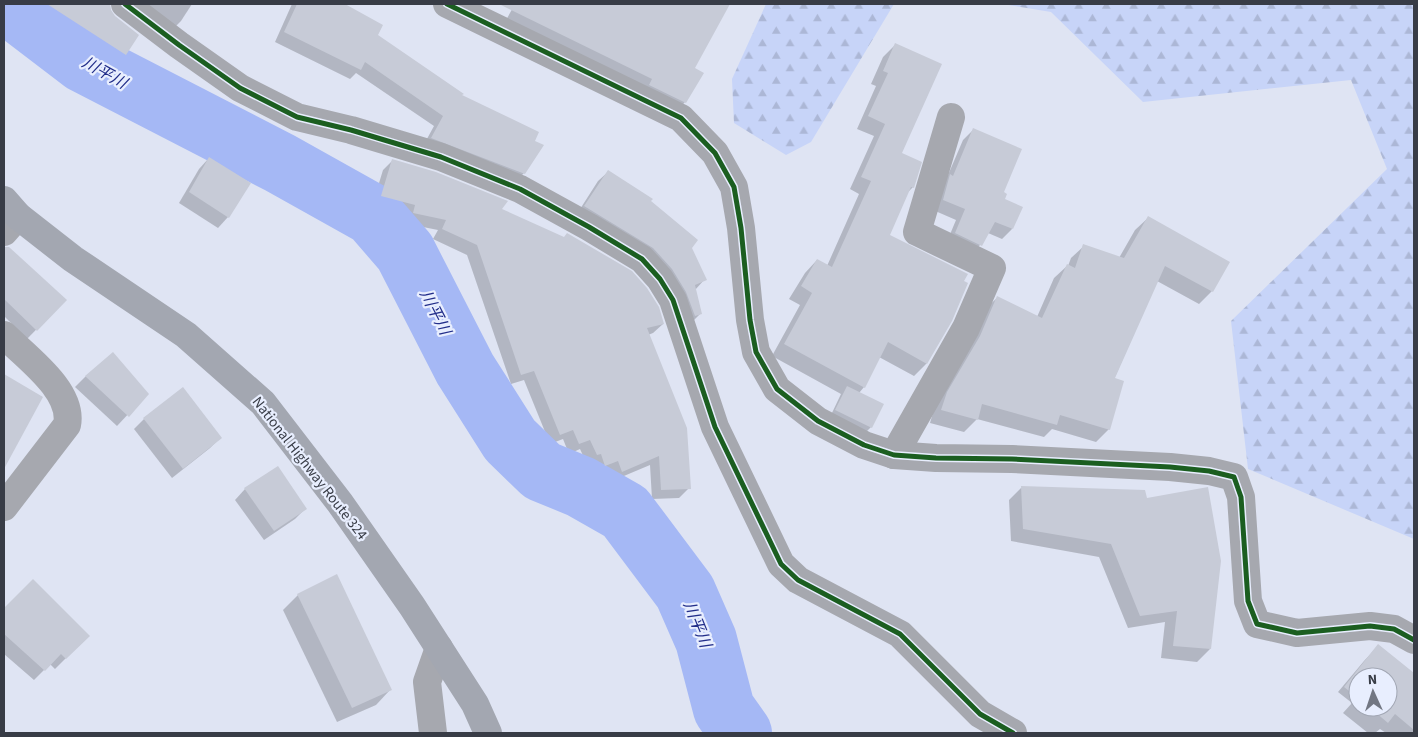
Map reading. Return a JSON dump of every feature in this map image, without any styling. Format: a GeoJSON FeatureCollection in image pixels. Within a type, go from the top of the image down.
{"type":"FeatureCollection","features":[{"type":"Feature","properties":{"kind":"highway","name":"National Highway Route 324"},"geometry":{"type":"LineString","coordinates":[[9,216],[186,335],[263,404],[340,503],[412,606],[474,704],[488,733]]}},
{"type":"Feature","properties":{"kind":"street"},"geometry":{"type":"LineString","coordinates":[[125,4],[179,46],[240,88],[297,117],[351,130],[441,157],[511,186],[589,227],[642,259],[660,279],[673,300],[715,427],[782,564],[798,580],[900,634],[980,714],[1013,733]]}},
{"type":"Feature","properties":{"kind":"street"},"geometry":{"type":"LineString","coordinates":[[447,4],[680,118],[715,153],[734,187],[741,228],[750,320],[756,352],[777,389],[818,422],[864,445],[894,455],[1170,467],[1209,471],[1234,478],[1241,497],[1248,601],[1257,624],[1297,633],[1370,626],[1394,629],[1414,640]]}},
{"type":"Feature","properties":{"kind":"street"},"geometry":{"type":"LineString","coordinates":[[894,455],[966,328],[992,268],[917,232],[952,117]]}},
{"type":"Feature","properties":{"kind":"street"},"geometry":{"type":"LineString","coordinates":[[4,335],[57,386],[66,402],[69,415],[67,425],[4,507]]}},
{"type":"Feature","properties":{"kind":"street"},"geometry":{"type":"LineString","coordinates":[[433,733],[427,682],[439,648]]}},
{"type":"Feature","properties":{"kind":"green space"},"geometry":{"type":"Polygon","coordinates":[[[766,4],[894,4],[811,142],[786,155],[734,123],[732,79],[766,4]]]}},
{"type":"Feature","properties":{"kind":"green space"},"geometry":{"type":"Polygon","coordinates":[[[1002,4],[1414,4],[1414,539],[1248,469],[1231,321],[1387,169],[1351,80],[1143,102],[1051,12],[1002,4]]]}},
{"type":"Feature","properties":{"kind":"building"},"geometry":{"type":"Polygon","coordinates":[[[47,4],[110,4],[115,16],[139,35],[126,55],[47,4]]]}},
{"type":"Feature","properties":{"kind":"building"},"geometry":{"type":"Polygon","coordinates":[[[297,4],[345,4],[383,25],[378,35],[464,94],[462,95],[539,132],[535,141],[544,145],[525,174],[431,138],[443,116],[365,62],[361,70],[284,32],[297,4]]]}},
{"type":"Feature","properties":{"kind":"building"},"geometry":{"type":"Polygon","coordinates":[[[499,4],[730,4],[695,68],[704,73],[686,103],[649,85],[652,79],[499,4]]]}},
{"type":"Feature","properties":{"kind":"building"},"geometry":{"type":"Polygon","coordinates":[[[895,43],[942,64],[902,153],[922,162],[914,188],[911,187],[890,235],[968,274],[964,281],[968,283],[952,321],[927,364],[888,342],[865,388],[784,344],[812,293],[801,286],[817,259],[832,267],[871,181],[861,177],[885,124],[868,116],[888,73],[883,71],[895,43]]]}},
{"type":"Feature","properties":{"kind":"building"},"geometry":{"type":"Polygon","coordinates":[[[973,128],[1022,149],[1004,192],[1007,194],[1005,199],[1023,207],[1013,229],[995,222],[982,246],[955,233],[965,209],[943,200],[950,174],[953,176],[973,128]]]}},
{"type":"Feature","properties":{"kind":"building"},"geometry":{"type":"Polygon","coordinates":[[[209,157],[251,183],[229,218],[189,192],[209,157]]]}},
{"type":"Feature","properties":{"kind":"building"},"geometry":{"type":"Polygon","coordinates":[[[392,159],[436,172],[508,201],[502,209],[564,237],[567,233],[632,271],[647,288],[659,307],[664,324],[647,328],[687,428],[691,489],[661,490],[659,456],[622,472],[618,461],[605,466],[601,454],[597,455],[590,440],[579,444],[573,430],[560,435],[534,371],[521,375],[477,245],[442,229],[446,220],[413,213],[415,205],[381,196],[392,159]]]}},
{"type":"Feature","properties":{"kind":"building"},"geometry":{"type":"Polygon","coordinates":[[[608,170],[653,199],[651,201],[698,240],[692,248],[707,280],[695,285],[702,314],[695,316],[686,292],[672,269],[653,248],[584,206],[608,170]]]}},
{"type":"Feature","properties":{"kind":"building"},"geometry":{"type":"Polygon","coordinates":[[[1148,216],[1230,262],[1213,292],[1165,266],[1115,378],[1124,381],[1110,430],[1060,415],[1057,425],[982,404],[978,420],[941,410],[947,392],[980,336],[997,296],[1042,318],[1067,264],[1075,268],[1083,244],[1124,258],[1148,216]]]}},
{"type":"Feature","properties":{"kind":"building"},"geometry":{"type":"Polygon","coordinates":[[[4,247],[9,247],[67,300],[37,331],[4,299],[4,247]]]}},
{"type":"Feature","properties":{"kind":"building"},"geometry":{"type":"Polygon","coordinates":[[[113,352],[149,394],[129,417],[85,376],[113,352]]]}},
{"type":"Feature","properties":{"kind":"building"},"geometry":{"type":"Polygon","coordinates":[[[4,374],[43,397],[4,469],[4,374]]]}},
{"type":"Feature","properties":{"kind":"building"},"geometry":{"type":"Polygon","coordinates":[[[847,386],[884,404],[872,428],[835,410],[847,386]]]}},
{"type":"Feature","properties":{"kind":"building"},"geometry":{"type":"Polygon","coordinates":[[[183,387],[222,438],[183,469],[143,418],[183,387]]]}},
{"type":"Feature","properties":{"kind":"building"},"geometry":{"type":"Polygon","coordinates":[[[278,466],[307,509],[274,531],[244,488],[278,466]]]}},
{"type":"Feature","properties":{"kind":"building"},"geometry":{"type":"Polygon","coordinates":[[[1021,486],[1145,490],[1147,498],[1208,487],[1221,561],[1211,649],[1173,646],[1177,611],[1140,616],[1111,544],[1023,529],[1021,486]]]}},
{"type":"Feature","properties":{"kind":"building"},"geometry":{"type":"Polygon","coordinates":[[[337,574],[392,690],[352,708],[297,594],[337,574]]]}},
{"type":"Feature","properties":{"kind":"building"},"geometry":{"type":"Polygon","coordinates":[[[33,579],[90,636],[66,659],[61,654],[45,671],[4,634],[4,608],[33,579]]]}},
{"type":"Feature","properties":{"kind":"building"},"geometry":{"type":"Polygon","coordinates":[[[1378,644],[1414,673],[1414,730],[1398,717],[1398,667],[1360,667],[1378,644]]]}},
{"type":"Feature","properties":{"kind":"building"},"geometry":{"type":"Polygon","coordinates":[[[1348,682],[1348,690],[1344,687],[1348,682]]]}},
{"type":"Feature","properties":{"kind":"building"},"geometry":{"type":"Polygon","coordinates":[[[1381,717],[1393,717],[1388,723],[1381,717]]]}},
{"type":"Feature","properties":{"kind":"waterway","name":"川平川"},"geometry":{"type":"LineString","coordinates":[[8,4],[84,62],[280,163],[373,215],[405,252],[465,369],[510,440],[542,471],[581,487],[625,512],[685,592],[706,640],[724,709],[741,733]]}},
{"type":"Feature","properties":{"kind":"cycle path"},"geometry":{"type":"LineString","coordinates":[[125,4],[240,88],[297,117],[351,130],[441,157],[520,189],[642,259],[660,279],[673,300],[715,427],[781,564],[798,580],[900,634],[980,714],[1013,733]]}},
{"type":"Feature","properties":{"kind":"cycle path"},"geometry":{"type":"LineString","coordinates":[[447,4],[681,118],[715,153],[734,187],[741,228],[750,320],[756,352],[777,389],[818,421],[864,445],[894,455],[1170,467],[1209,471],[1234,477],[1241,497],[1248,601],[1257,624],[1297,633],[1370,626],[1394,629],[1414,640]]}}]}
